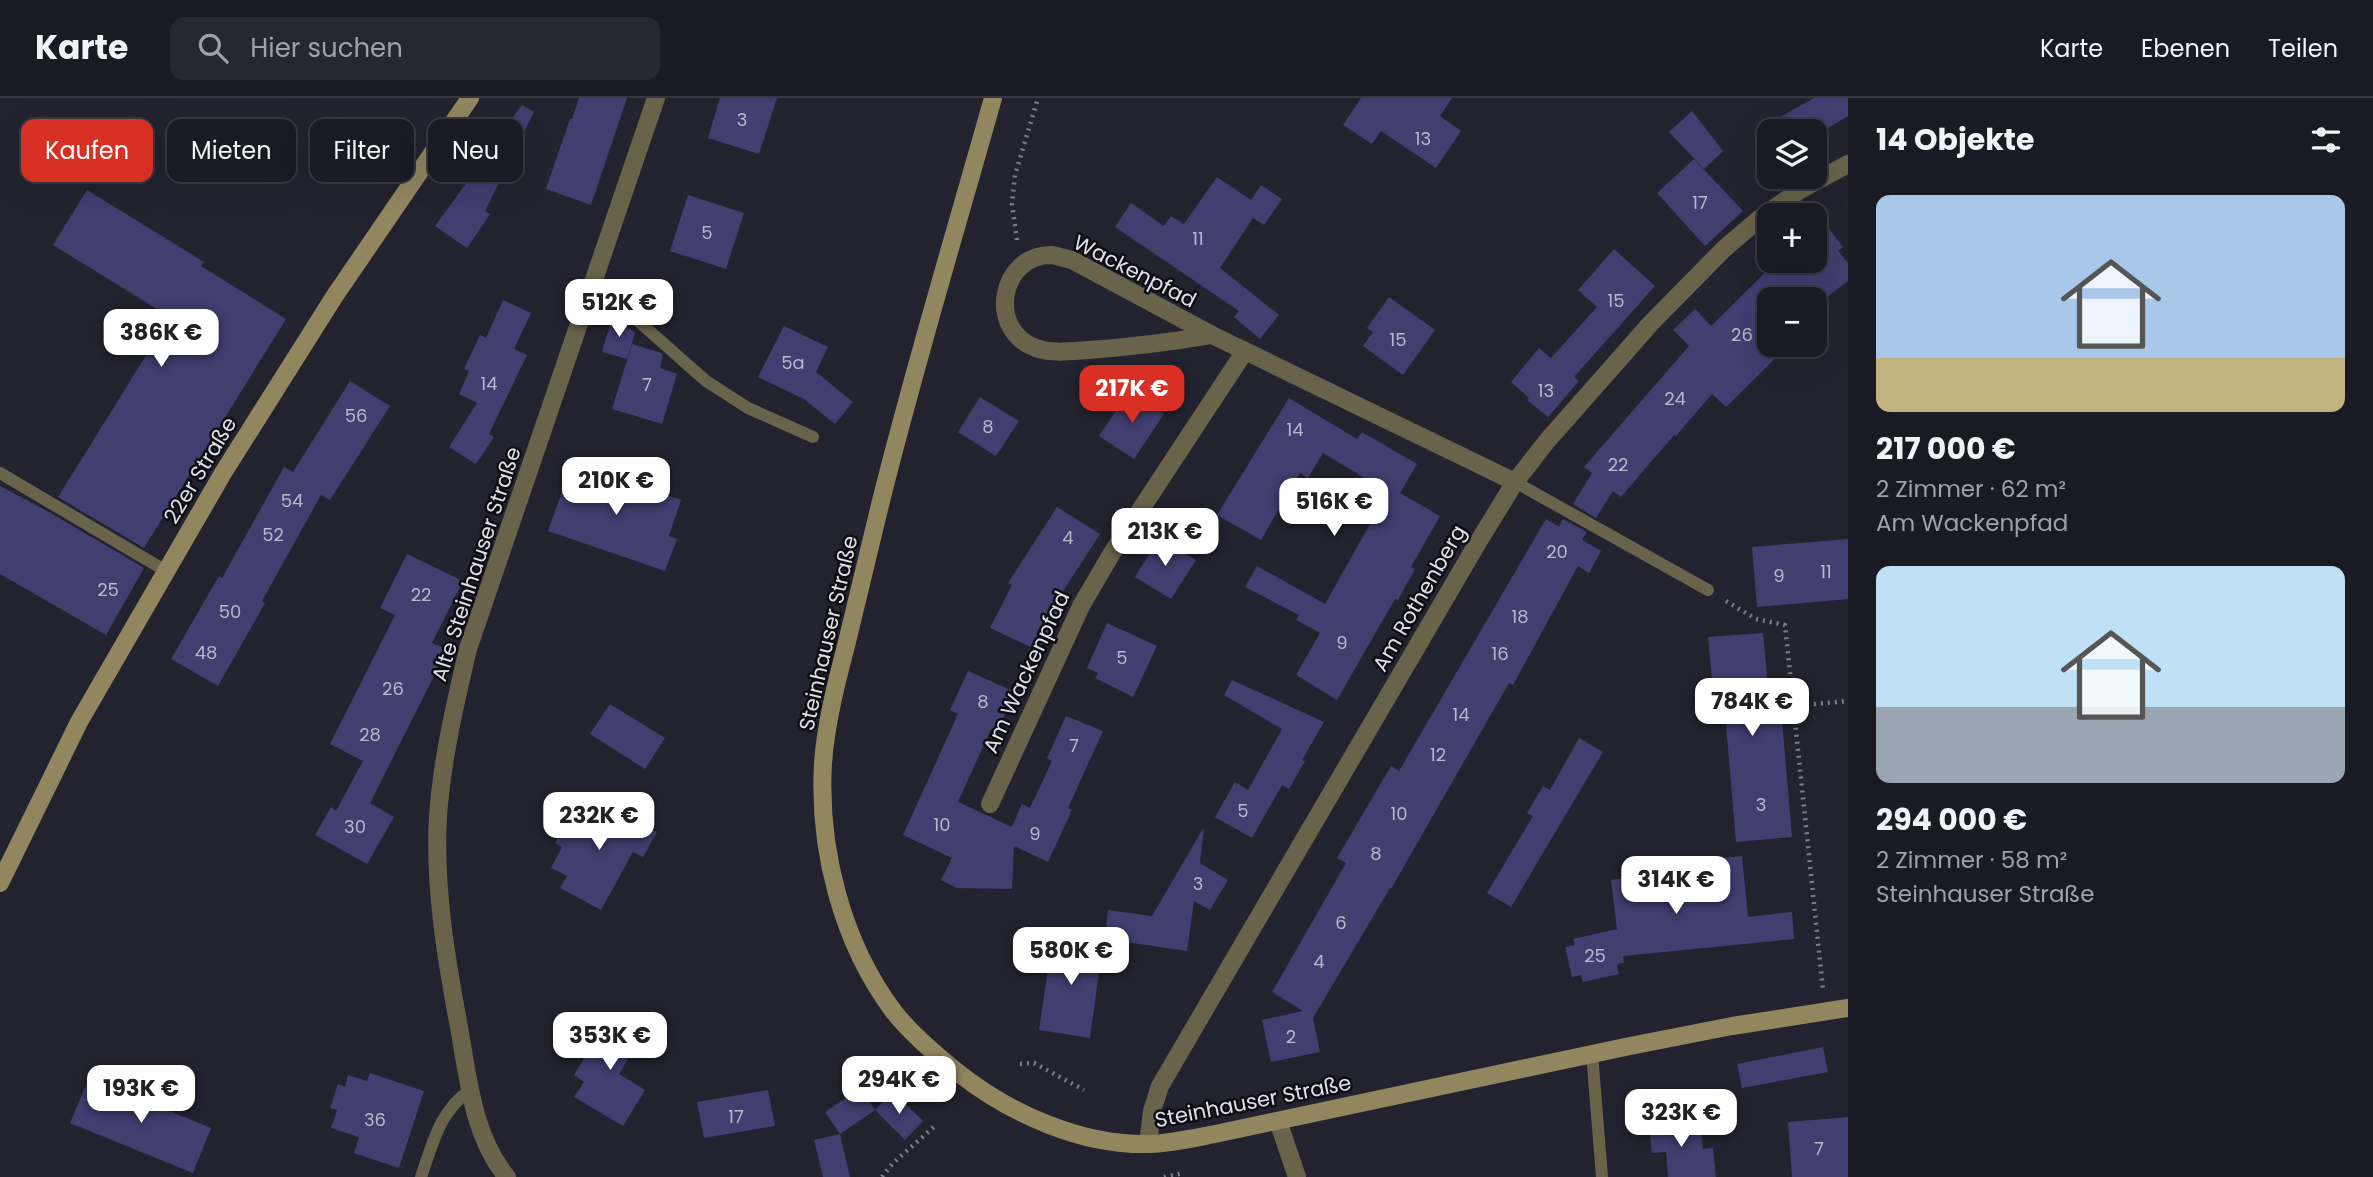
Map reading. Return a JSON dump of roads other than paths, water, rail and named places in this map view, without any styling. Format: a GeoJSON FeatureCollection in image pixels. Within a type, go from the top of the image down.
{"type":"FeatureCollection","features":[{"type":"Feature","properties":{"kind":"main road","name":"22er Straße"},"geometry":{"type":"LineString","coordinates":[[0,883],[79,722],[223,473],[334,297],[470,98]]}},
{"type":"Feature","properties":{"kind":"main road","name":"Steinhauser Straße"},"geometry":{"type":"LineString","coordinates":[[993,98],[901,422],[830,712],[823,763],[824,814],[830,860],[855,946],[875,985],[896,1014],[931,1051],[1009,1107],[1055,1127],[1095,1139],[1148,1144],[1178,1141],[1278,1121],[1592,1053],[1732,1026],[1848,1008]]}},
{"type":"Feature","properties":{"kind":"street","name":"Alte Steinhauser Straße"},"geometry":{"type":"LineString","coordinates":[[508,1177],[488,1143],[470,1090],[446,956],[438,870],[438,816],[468,649],[656,98]]}},
{"type":"Feature","properties":{"kind":"street","name":"Am Rothenberg"},"geometry":{"type":"LineString","coordinates":[[1148,1144],[1152,1111],[1160,1086],[1469,556],[1515,482],[1651,323],[1726,248],[1759,219],[1800,190],[1848,164]]}},
{"type":"Feature","properties":{"kind":"street","name":"Wackenpfad"},"geometry":{"type":"LineString","coordinates":[[1212,335],[1145,346],[1065,352],[1036,349],[1016,336],[1006,318],[1004,297],[1012,276],[1028,261],[1051,255],[1073,260],[1212,335],[1515,482]]}},
{"type":"Feature","properties":{"kind":"street","name":"Am Wackenpfad"},"geometry":{"type":"LineString","coordinates":[[990,804],[1081,606],[1112,553],[1245,351]]}},
{"type":"Feature","properties":{"kind":"street"},"geometry":{"type":"LineString","coordinates":[[1278,1121],[1297,1177]]}},
{"type":"Feature","properties":{"kind":"lane"},"geometry":{"type":"LineString","coordinates":[[594,282],[706,381],[748,408],[813,437]]}},
{"type":"Feature","properties":{"kind":"lane"},"geometry":{"type":"LineString","coordinates":[[0,473],[166,572]]}},
{"type":"Feature","properties":{"kind":"lane"},"geometry":{"type":"LineString","coordinates":[[1515,482],[1708,590]]}},
{"type":"Feature","properties":{"kind":"lane"},"geometry":{"type":"LineString","coordinates":[[1592,1053],[1602,1177]]}},
{"type":"Feature","properties":{"kind":"lane"},"geometry":{"type":"LineString","coordinates":[[421,1177],[444,1115],[454,1101],[470,1090]]}}]}
